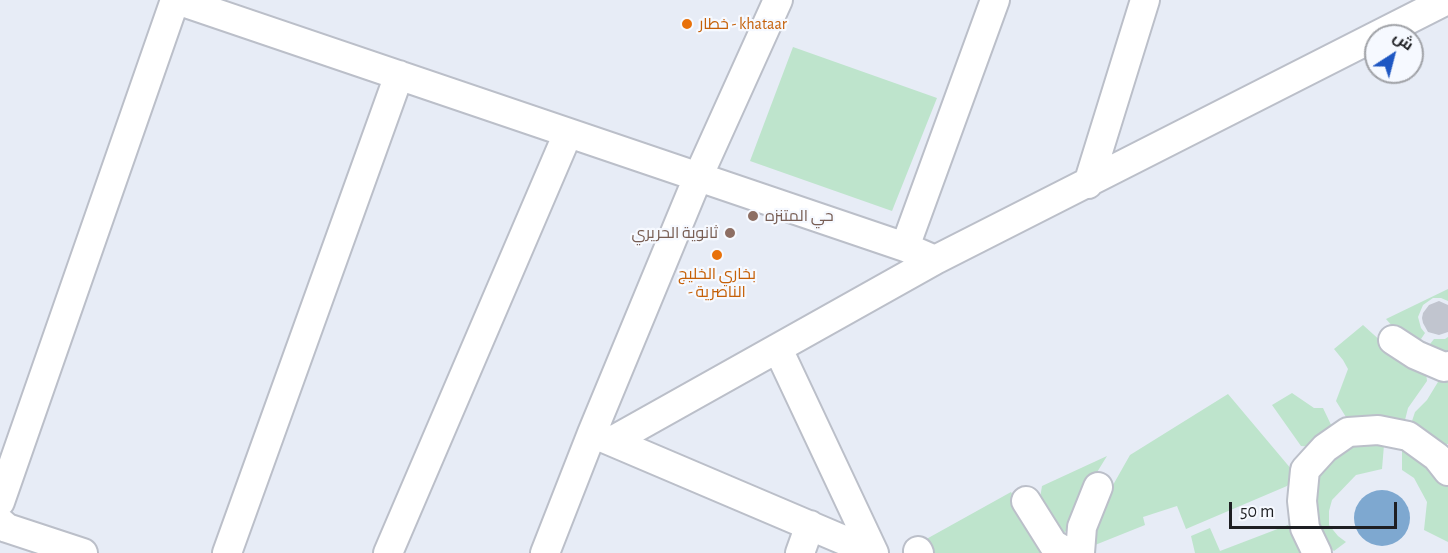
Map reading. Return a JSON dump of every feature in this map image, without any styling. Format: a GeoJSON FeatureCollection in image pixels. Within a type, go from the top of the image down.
{"type":"FeatureCollection","features":[{"type":"Feature","properties":{"kind":"street"},"geometry":{"type":"LineString","coordinates":[[0,502],[176,0],[905,247],[935,260]]}},
{"type":"Feature","properties":{"kind":"street"},"geometry":{"type":"LineString","coordinates":[[545,553],[602,437],[698,177],[778,0]]}},
{"type":"Feature","properties":{"kind":"street"},"geometry":{"type":"LineString","coordinates":[[905,247],[995,0]]}},
{"type":"Feature","properties":{"kind":"street"},"geometry":{"type":"LineString","coordinates":[[1088,184],[1146,0]]}},
{"type":"Feature","properties":{"kind":"street"},"geometry":{"type":"LineString","coordinates":[[1389,24],[1404,10],[1447,0]]}},
{"type":"Feature","properties":{"kind":"street"},"geometry":{"type":"LineString","coordinates":[[602,437],[778,349],[935,260],[1364,42]]}},
{"type":"Feature","properties":{"kind":"street"},"geometry":{"type":"LineString","coordinates":[[227,553],[399,75]]}},
{"type":"Feature","properties":{"kind":"street"},"geometry":{"type":"LineString","coordinates":[[388,553],[568,134]]}},
{"type":"Feature","properties":{"kind":"street"},"geometry":{"type":"LineString","coordinates":[[1393,340],[1416,355],[1444,367],[1448,366]]}},
{"type":"Feature","properties":{"kind":"street"},"geometry":{"type":"LineString","coordinates":[[778,349],[874,553]]}},
{"type":"Feature","properties":{"kind":"street"},"geometry":{"type":"LineString","coordinates":[[1317,553],[1305,528],[1302,501],[1305,470],[1325,448],[1348,432],[1378,430],[1408,436],[1437,457],[1448,471]]}},
{"type":"Feature","properties":{"kind":"street"},"geometry":{"type":"LineString","coordinates":[[602,437],[874,553]]}},
{"type":"Feature","properties":{"kind":"street"},"geometry":{"type":"LineString","coordinates":[[1080,553],[1082,527],[1098,487]]}},
{"type":"Feature","properties":{"kind":"street"},"geometry":{"type":"LineString","coordinates":[[1026,501],[1053,544],[1068,553]]}},
{"type":"Feature","properties":{"kind":"street"},"geometry":{"type":"LineString","coordinates":[[0,522],[7,528],[83,553]]}},
{"type":"Feature","properties":{"kind":"street"},"geometry":{"type":"LineString","coordinates":[[800,553],[810,525]]}},
{"type":"Feature","properties":{"kind":"green space"},"geometry":{"type":"Polygon","coordinates":[[[793,47],[937,98],[892,211],[750,161],[793,47]]]}},
{"type":"Feature","properties":{"kind":"green space"},"geometry":{"type":"Polygon","coordinates":[[[1448,289],[1448,301],[1433,298],[1423,305],[1418,317],[1425,333],[1417,345],[1386,319],[1448,289]]]}},
{"type":"Feature","properties":{"kind":"green space"},"geometry":{"type":"Polygon","coordinates":[[[1363,325],[1383,343],[1426,372],[1427,381],[1408,408],[1404,424],[1349,422],[1336,401],[1348,369],[1334,349],[1363,325]]]}},
{"type":"Feature","properties":{"kind":"green space"},"geometry":{"type":"Polygon","coordinates":[[[1448,337],[1448,353],[1426,349],[1434,339],[1448,337]]]}},
{"type":"Feature","properties":{"kind":"green space"},"geometry":{"type":"Polygon","coordinates":[[[1441,377],[1448,378],[1448,444],[1442,446],[1415,429],[1412,421],[1415,412],[1427,400],[1441,377]]]}},
{"type":"Feature","properties":{"kind":"green space"},"geometry":{"type":"Polygon","coordinates":[[[1292,393],[1314,408],[1323,408],[1334,431],[1314,447],[1301,446],[1272,405],[1292,393]]]}},
{"type":"Feature","properties":{"kind":"green space"},"geometry":{"type":"Polygon","coordinates":[[[1228,394],[1292,470],[1292,481],[1287,486],[1186,529],[1177,506],[1143,517],[1145,525],[1095,545],[1096,515],[1130,455],[1228,394]]]}},
{"type":"Feature","properties":{"kind":"green space"},"geometry":{"type":"Polygon","coordinates":[[[1384,445],[1382,469],[1356,475],[1332,500],[1329,525],[1346,542],[1334,551],[1318,538],[1314,480],[1342,449],[1384,445]]]}},
{"type":"Feature","properties":{"kind":"green space"},"geometry":{"type":"Polygon","coordinates":[[[1402,445],[1448,487],[1448,542],[1424,530],[1427,502],[1414,478],[1402,470],[1402,445]]]}},
{"type":"Feature","properties":{"kind":"green space"},"geometry":{"type":"Polygon","coordinates":[[[1107,456],[1091,482],[1073,524],[1064,533],[1055,529],[1039,504],[1042,486],[1107,456]]]}},
{"type":"Feature","properties":{"kind":"green space"},"geometry":{"type":"Polygon","coordinates":[[[1011,492],[1047,553],[926,553],[921,542],[1011,492]]]}},
{"type":"Feature","properties":{"kind":"green space"},"geometry":{"type":"Polygon","coordinates":[[[1288,525],[1302,553],[1195,553],[1191,536],[1210,528],[1220,551],[1288,525]]]}},
{"type":"Feature","properties":{"kind":"water"},"geometry":{"type":"Polygon","coordinates":[[[1382,490],[1393,492],[1402,498],[1408,507],[1410,518],[1408,529],[1402,538],[1393,544],[1382,546],[1371,544],[1362,538],[1356,529],[1354,518],[1356,507],[1362,498],[1371,492],[1382,490]]]}},
{"type":"Feature","properties":{"kind":"building"},"geometry":{"type":"Polygon","coordinates":[[[1439,301],[1448,305],[1448,332],[1439,335],[1428,332],[1422,318],[1429,305],[1439,301]]]}},
{"type":"Feature","properties":{"kind":"place","name":"خطار - khataar"},"geometry":{"type":"Point","coordinates":[687,24]}},
{"type":"Feature","properties":{"kind":"place","name":"حي المتنزه"},"geometry":{"type":"Point","coordinates":[753,216]}},
{"type":"Feature","properties":{"kind":"place","name":"ثانوية الحريري"},"geometry":{"type":"Point","coordinates":[730,233]}},
{"type":"Feature","properties":{"kind":"place","name":"بخاري الخليج - الناصرية"},"geometry":{"type":"Point","coordinates":[717,255]}}]}
